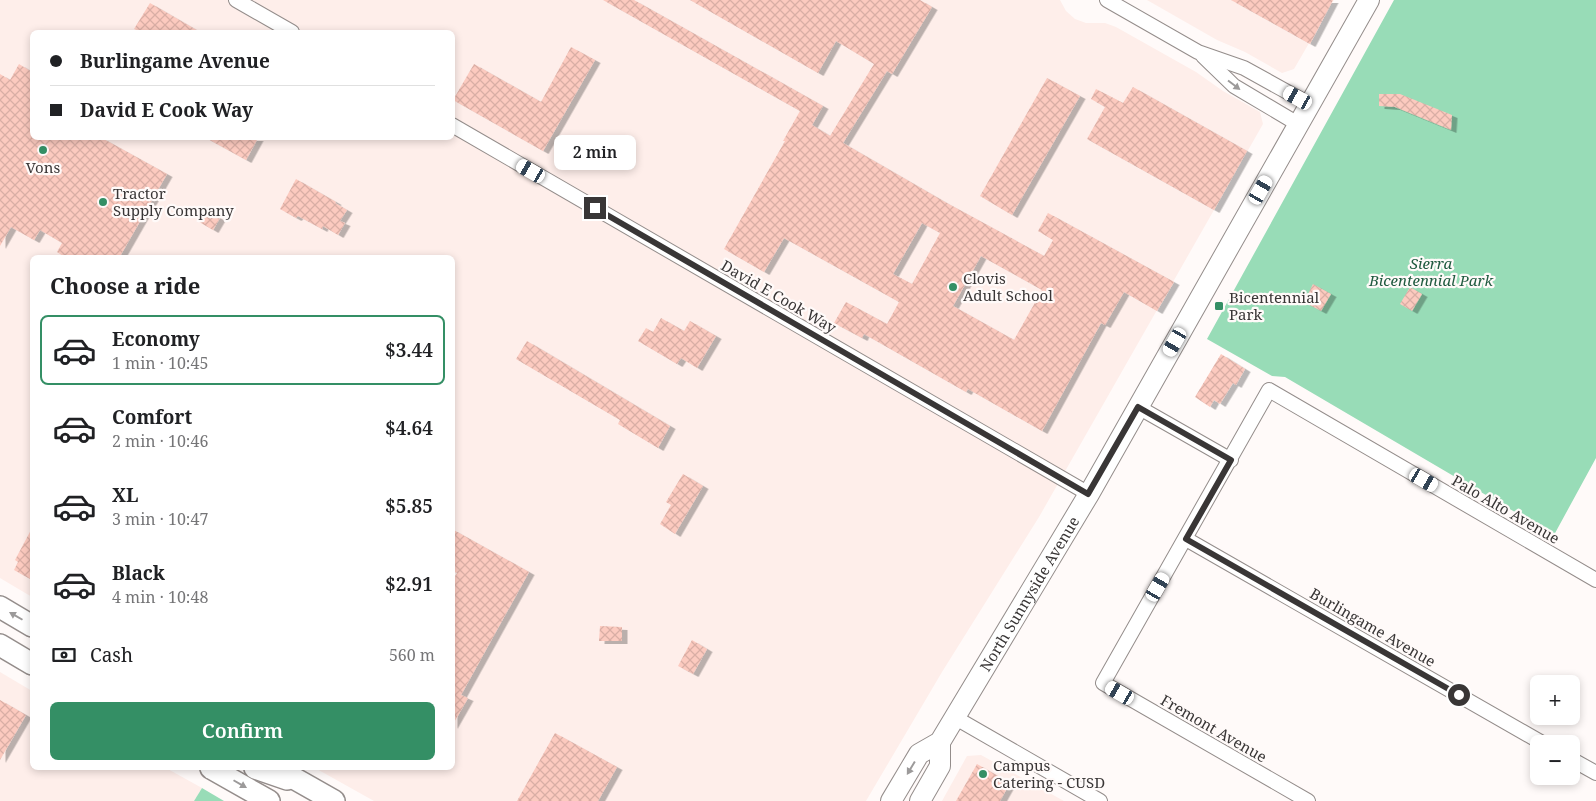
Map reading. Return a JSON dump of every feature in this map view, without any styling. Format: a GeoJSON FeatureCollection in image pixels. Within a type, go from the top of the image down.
{"type":"FeatureCollection","features":[{"type":"Feature","properties":{"kind":"main road","name":"North Sunnyside Avenue"},"geometry":{"type":"LineString","coordinates":[[920,801],[940,766],[940,742],[954,717],[1088,494],[1369,0]]}},
{"type":"Feature","properties":{"kind":"main road"},"geometry":{"type":"LineString","coordinates":[[0,607],[30,625]]}},
{"type":"Feature","properties":{"kind":"main road"},"geometry":{"type":"LineString","coordinates":[[0,645],[30,663]]}},
{"type":"Feature","properties":{"kind":"main road"},"geometry":{"type":"LineString","coordinates":[[893,799],[919,754],[940,742]]}},
{"type":"Feature","properties":{"kind":"main road"},"geometry":{"type":"LineString","coordinates":[[215,770],[269,801]]}},
{"type":"Feature","properties":{"kind":"main road"},"geometry":{"type":"LineString","coordinates":[[261,770],[306,785]]}},
{"type":"Feature","properties":{"kind":"main road"},"geometry":{"type":"LineString","coordinates":[[280,770],[334,801]]}},
{"type":"Feature","properties":{"kind":"street"},"geometry":{"type":"LineString","coordinates":[[236,0],[288,30]]}},
{"type":"Feature","properties":{"kind":"street"},"geometry":{"type":"LineString","coordinates":[[1107,0],[1198,52],[1244,68],[1309,104]]}},
{"type":"Feature","properties":{"kind":"street"},"geometry":{"type":"LineString","coordinates":[[1198,52],[1234,86],[1298,124]]}},
{"type":"Feature","properties":{"kind":"street","name":"David E Cook Way"},"geometry":{"type":"LineString","coordinates":[[455,127],[1088,494]]}},
{"type":"Feature","properties":{"kind":"street","name":"Palo Alto Avenue"},"geometry":{"type":"LineString","coordinates":[[1231,460],[1269,390],[1596,580]]}},
{"type":"Feature","properties":{"kind":"street"},"geometry":{"type":"LineString","coordinates":[[1138,407],[1231,460],[1186,539]]}},
{"type":"Feature","properties":{"kind":"street","name":"Fremont Avenue"},"geometry":{"type":"LineString","coordinates":[[1186,539],[1103,683],[1308,801]]}},
{"type":"Feature","properties":{"kind":"street","name":"Burlingame Avenue"},"geometry":{"type":"LineString","coordinates":[[1186,539],[1530,736]]}},
{"type":"Feature","properties":{"kind":"street"},"geometry":{"type":"LineString","coordinates":[[954,717],[1100,801]]}},
{"type":"Feature","properties":{"kind":"street"},"geometry":{"type":"LineString","coordinates":[[1580,764],[1596,773]]}},
{"type":"Feature","properties":{"kind":"shaded area"},"geometry":{"type":"Polygon","coordinates":[[[0,0],[1060,0],[1066,11],[1075,19],[1086,23],[1105,23],[1116,27],[1196,72],[1223,91],[1260,112],[1263,124],[1039,517],[942,672],[866,801],[374,801],[319,770],[455,770],[455,255],[30,255],[30,596],[0,578],[0,0]]]}},
{"type":"Feature","properties":{"kind":"shaded area"},"geometry":{"type":"Polygon","coordinates":[[[1147,0],[1334,0],[1294,69],[1282,73],[1245,52],[1217,40],[1147,0]]]}},
{"type":"Feature","properties":{"kind":"shaded area"},"geometry":{"type":"Polygon","coordinates":[[[0,672],[30,690],[30,770],[170,770],[202,788],[194,801],[0,801],[0,672]]]}},
{"type":"Feature","properties":{"kind":"shaded area"},"geometry":{"type":"Polygon","coordinates":[[[981,755],[1064,801],[942,801],[967,756],[981,755]]]}},
{"type":"Feature","properties":{"kind":"green space","name":"Sierra Bicentennial Park"},"geometry":{"type":"Polygon","coordinates":[[[1394,0],[1596,0],[1596,458],[1554,535],[1285,377],[1272,376],[1207,339],[1394,0]]]}},
{"type":"Feature","properties":{"kind":"green space"},"geometry":{"type":"Polygon","coordinates":[[[202,788],[224,801],[194,801],[202,788]]]}},
{"type":"Feature","properties":{"kind":"building"},"geometry":{"type":"Polygon","coordinates":[[[603,0],[634,0],[823,106],[812,125],[830,136],[874,64],[836,41],[818,73],[690,0],[920,0],[932,7],[892,74],[887,71],[843,143],[1044,256],[1053,240],[1038,231],[1048,213],[1174,282],[1157,311],[1124,292],[1105,325],[1101,323],[1042,431],[968,389],[966,392],[864,334],[862,338],[834,323],[846,302],[887,324],[899,302],[784,238],[764,272],[724,249],[800,111],[603,0]],[[922,223],[893,274],[912,284],[940,233],[922,223]],[[981,256],[953,306],[1014,340],[1042,290],[981,256]]]}},
{"type":"Feature","properties":{"kind":"building"},"geometry":{"type":"Polygon","coordinates":[[[1231,0],[1333,0],[1310,44],[1231,0]]]}},
{"type":"Feature","properties":{"kind":"building"},"geometry":{"type":"Polygon","coordinates":[[[150,3],[197,30],[136,30],[134,29],[150,3]]]}},
{"type":"Feature","properties":{"kind":"building"},"geometry":{"type":"Polygon","coordinates":[[[571,47],[595,60],[543,151],[455,101],[455,97],[474,64],[541,102],[571,47]]]}},
{"type":"Feature","properties":{"kind":"building"},"geometry":{"type":"Polygon","coordinates":[[[19,64],[30,71],[30,140],[106,140],[167,174],[121,255],[62,255],[57,252],[62,243],[40,230],[34,240],[11,227],[0,246],[0,74],[10,80],[19,64]]]}},
{"type":"Feature","properties":{"kind":"building"},"geometry":{"type":"Polygon","coordinates":[[[1047,78],[1080,96],[1012,215],[980,196],[1047,78]]]}},
{"type":"Feature","properties":{"kind":"building"},"geometry":{"type":"Polygon","coordinates":[[[1133,87],[1247,151],[1214,210],[1087,139],[1105,107],[1091,99],[1096,89],[1123,103],[1133,87]]]}},
{"type":"Feature","properties":{"kind":"building"},"geometry":{"type":"Polygon","coordinates":[[[1379,94],[1400,94],[1452,115],[1451,130],[1395,107],[1379,106],[1379,94]]]}},
{"type":"Feature","properties":{"kind":"building"},"geometry":{"type":"Polygon","coordinates":[[[210,140],[257,140],[246,160],[210,140]]]}},
{"type":"Feature","properties":{"kind":"building"},"geometry":{"type":"Polygon","coordinates":[[[296,179],[347,210],[340,221],[345,223],[338,235],[323,226],[322,229],[280,209],[296,179]]]}},
{"type":"Feature","properties":{"kind":"building"},"geometry":{"type":"Polygon","coordinates":[[[203,209],[220,218],[213,230],[196,220],[203,209]]]}},
{"type":"Feature","properties":{"kind":"building"},"geometry":{"type":"Polygon","coordinates":[[[1313,284],[1331,294],[1321,311],[1304,302],[1313,284]]]}},
{"type":"Feature","properties":{"kind":"building"},"geometry":{"type":"Polygon","coordinates":[[[1410,287],[1422,294],[1412,311],[1400,304],[1410,287]]]}},
{"type":"Feature","properties":{"kind":"building"},"geometry":{"type":"Polygon","coordinates":[[[661,318],[684,331],[690,321],[716,336],[697,368],[681,358],[677,364],[638,341],[646,328],[653,332],[661,318]]]}},
{"type":"Feature","properties":{"kind":"building"},"geometry":{"type":"Polygon","coordinates":[[[527,341],[670,426],[658,448],[618,424],[620,420],[516,359],[527,341]]]}},
{"type":"Feature","properties":{"kind":"building"},"geometry":{"type":"Polygon","coordinates":[[[1221,354],[1245,369],[1236,385],[1233,383],[1220,404],[1214,400],[1210,407],[1195,397],[1221,354]]]}},
{"type":"Feature","properties":{"kind":"building"},"geometry":{"type":"Polygon","coordinates":[[[683,474],[703,486],[675,534],[660,524],[671,505],[666,502],[683,474]]]}},
{"type":"Feature","properties":{"kind":"building"},"geometry":{"type":"Polygon","coordinates":[[[455,531],[529,572],[461,695],[468,698],[455,721],[455,576],[457,573],[455,572],[455,531]]]}},
{"type":"Feature","properties":{"kind":"building"},"geometry":{"type":"Polygon","coordinates":[[[30,532],[30,579],[14,570],[18,562],[15,560],[30,532]]]}},
{"type":"Feature","properties":{"kind":"building"},"geometry":{"type":"Polygon","coordinates":[[[600,626],[622,627],[622,641],[599,641],[600,626]]]}},
{"type":"Feature","properties":{"kind":"building"},"geometry":{"type":"Polygon","coordinates":[[[692,640],[707,649],[693,674],[678,666],[692,640]]]}},
{"type":"Feature","properties":{"kind":"building"},"geometry":{"type":"Polygon","coordinates":[[[0,700],[26,715],[0,760],[0,700]]]}},
{"type":"Feature","properties":{"kind":"building"},"geometry":{"type":"Polygon","coordinates":[[[555,733],[617,767],[598,801],[517,801],[555,733]]]}},
{"type":"Feature","properties":{"kind":"building","name":"Campus Catering - CUSD"},"geometry":{"type":"Polygon","coordinates":[[[977,764],[1010,783],[1000,801],[956,801],[977,764]]]}},
{"type":"Feature","properties":{"kind":"place","name":"Vons"},"geometry":{"type":"Point","coordinates":[43,150]}},
{"type":"Feature","properties":{"kind":"place","name":"Tractor Supply Company"},"geometry":{"type":"Point","coordinates":[103,202]}},
{"type":"Feature","properties":{"kind":"place","name":"Clovis Adult School"},"geometry":{"type":"Point","coordinates":[953,287]}},
{"type":"Feature","properties":{"kind":"place","name":"Bicentennial Park"},"geometry":{"type":"Point","coordinates":[1219,306]}},
{"type":"Feature","properties":{"kind":"place","name":"Campus Catering - CUSD"},"geometry":{"type":"Point","coordinates":[983,774]}},
{"type":"Feature","properties":{"kind":"route"},"geometry":{"type":"LineString","coordinates":[[595,208],[1088,494],[1138,407],[1231,460],[1186,539],[1459,695]]}}]}
